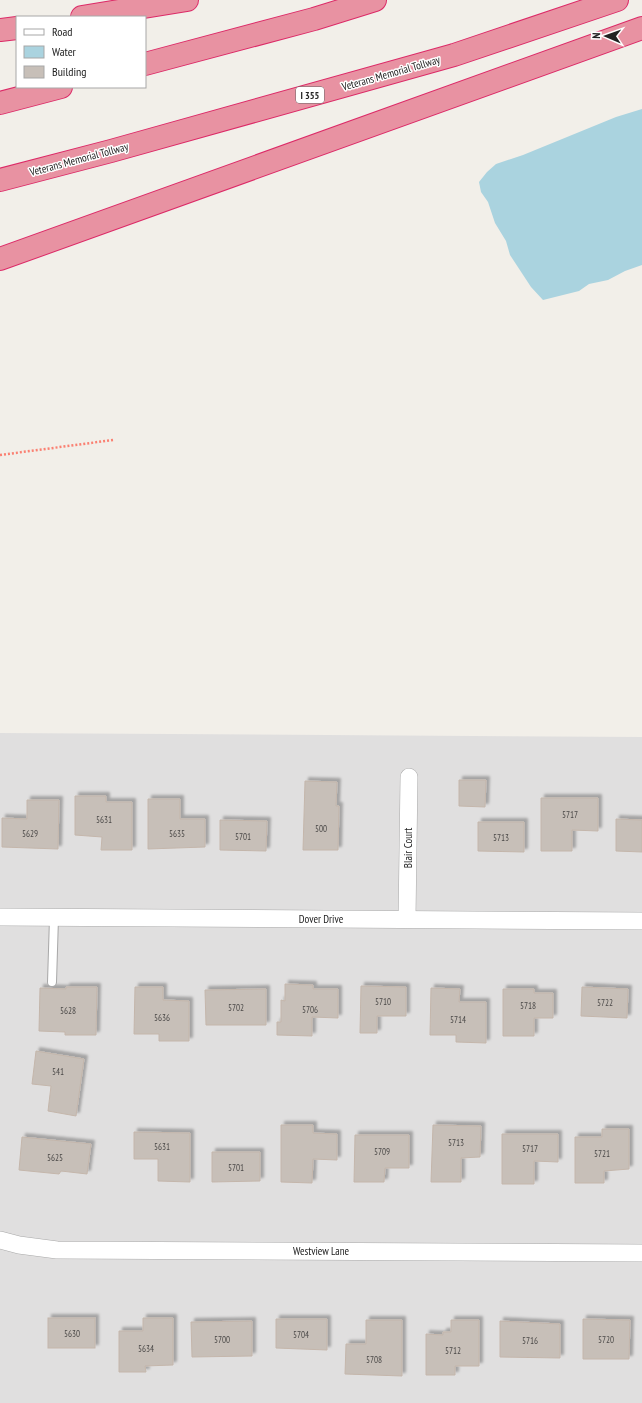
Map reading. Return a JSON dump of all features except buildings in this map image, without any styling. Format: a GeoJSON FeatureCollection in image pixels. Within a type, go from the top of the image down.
{"type":"FeatureCollection","features":[{"type":"Feature","properties":{"kind":"highway"},"geometry":{"type":"LineString","coordinates":[[88,16],[187,0]]}},
{"type":"Feature","properties":{"kind":"highway"},"geometry":{"type":"LineString","coordinates":[[146,64],[314,19],[375,0]]}},
{"type":"Feature","properties":{"kind":"highway","name":"Veterans Memorial Tollway"},"geometry":{"type":"LineString","coordinates":[[0,180],[111,151],[454,55],[617,0]]}},
{"type":"Feature","properties":{"kind":"highway"},"geometry":{"type":"LineString","coordinates":[[0,30],[16,28]]}},
{"type":"Feature","properties":{"kind":"highway"},"geometry":{"type":"LineString","coordinates":[[0,259],[642,28]]}},
{"type":"Feature","properties":{"kind":"highway"},"geometry":{"type":"LineString","coordinates":[[0,103],[57,88]]}},
{"type":"Feature","properties":{"kind":"street","name":"Blair Court"},"geometry":{"type":"LineString","coordinates":[[407,920],[408,776]]}},
{"type":"Feature","properties":{"kind":"street","name":"Dover Drive"},"geometry":{"type":"LineString","coordinates":[[0,917],[642,921]]}},
{"type":"Feature","properties":{"kind":"street","name":"Westview Lane"},"geometry":{"type":"LineString","coordinates":[[0,1240],[19,1245],[57,1250],[642,1254]]}},
{"type":"Feature","properties":{"kind":"lane"},"geometry":{"type":"LineString","coordinates":[[52,982],[54,918]]}},
{"type":"Feature","properties":{"kind":"path"},"geometry":{"type":"LineString","coordinates":[[0,455],[113,440]]}},
{"type":"Feature","properties":{"kind":"shaded area"},"geometry":{"type":"Polygon","coordinates":[[[0,733],[642,737],[642,1403],[0,1403],[0,733]]]}},
{"type":"Feature","properties":{"kind":"water"},"geometry":{"type":"Polygon","coordinates":[[[642,109],[642,265],[625,271],[608,280],[589,284],[579,291],[543,300],[531,287],[510,255],[506,241],[495,223],[488,202],[481,192],[479,182],[496,164],[523,155],[616,117],[642,109]]]}}]}
